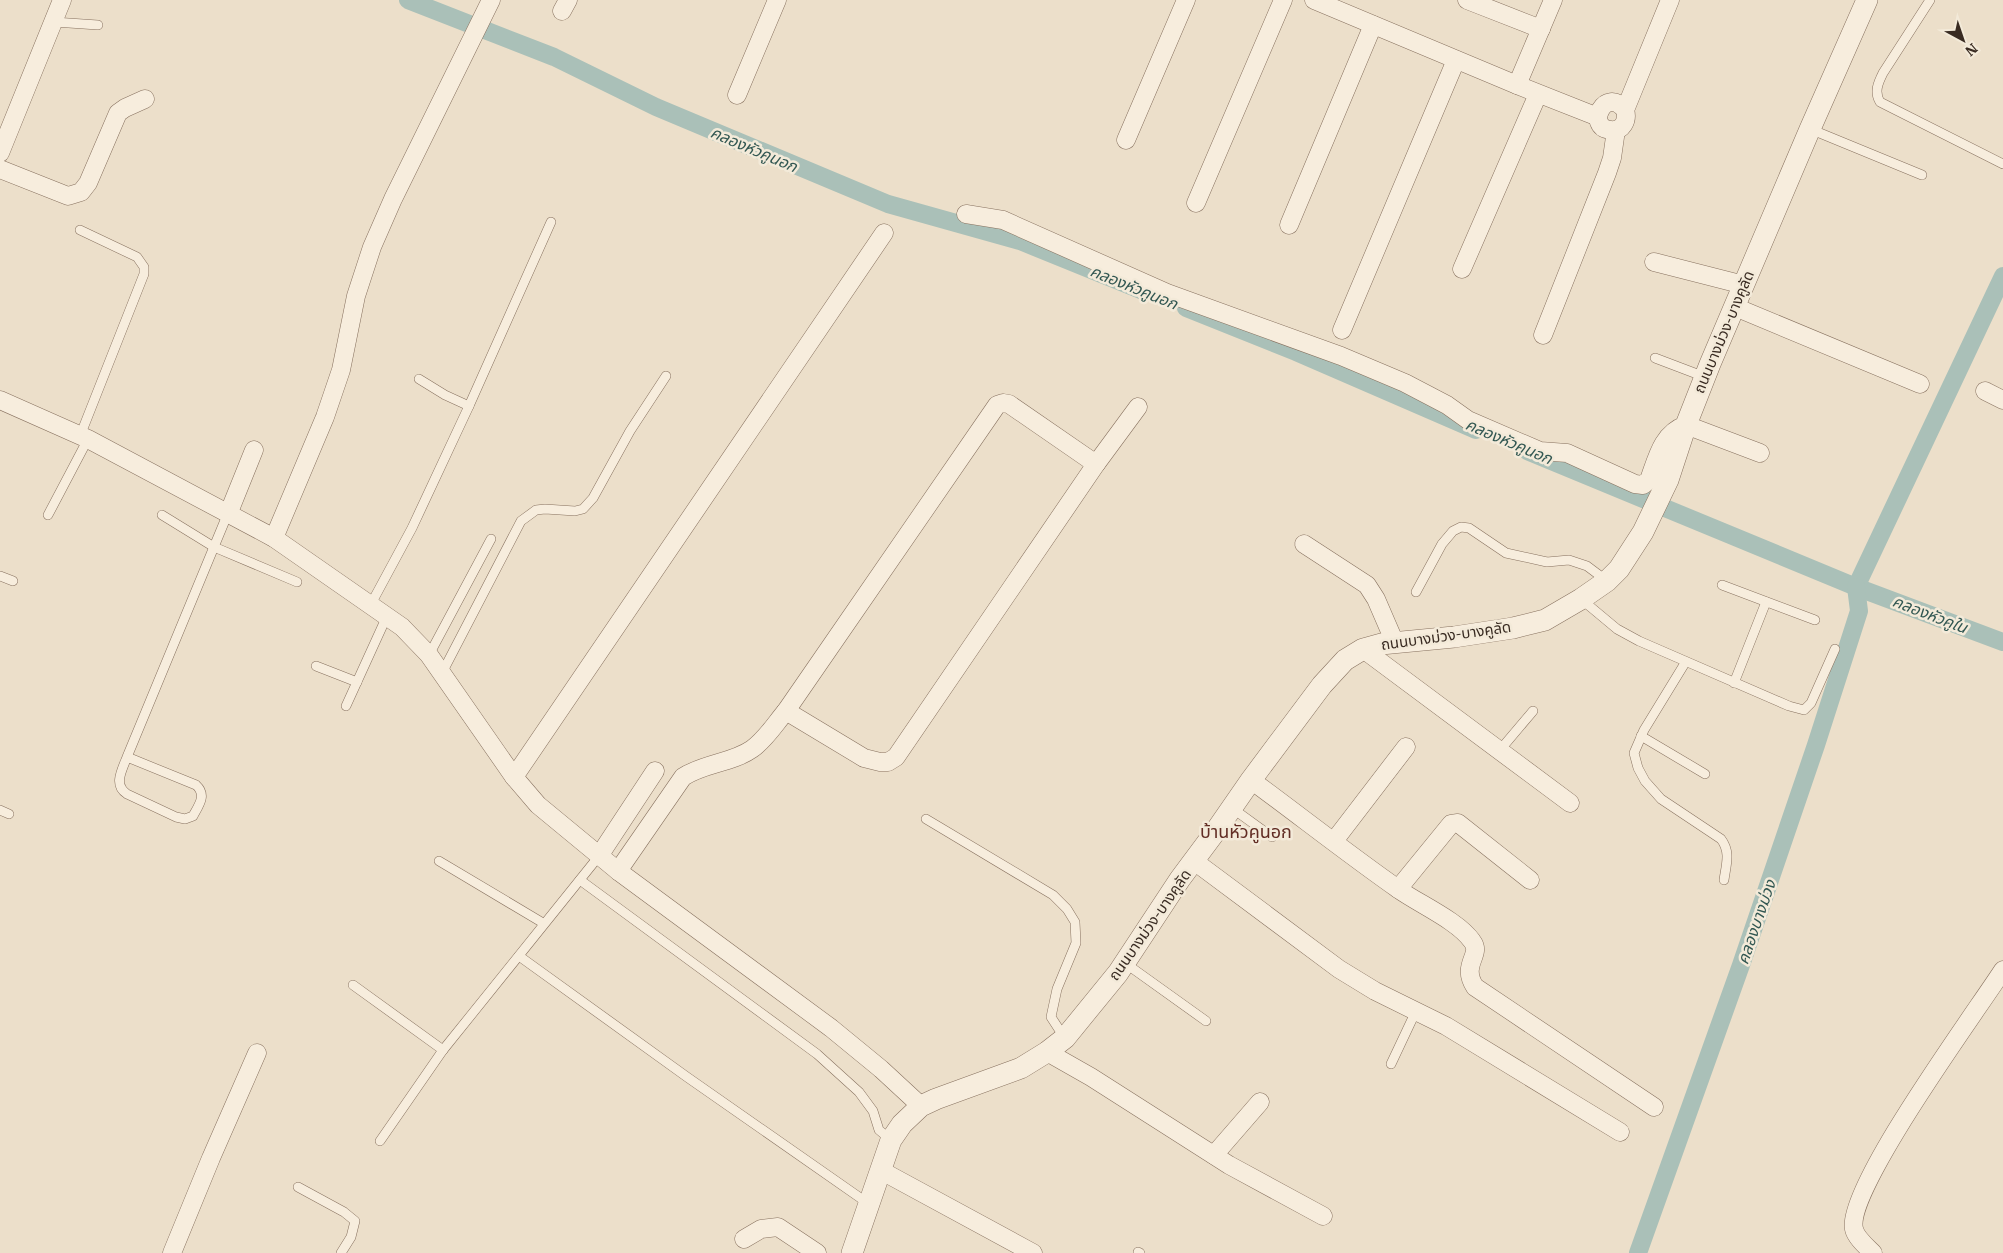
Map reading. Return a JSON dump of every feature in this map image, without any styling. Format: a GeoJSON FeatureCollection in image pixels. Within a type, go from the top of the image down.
{"type":"FeatureCollection","features":[{"type":"Feature","properties":{"kind":"street"},"geometry":{"type":"LineString","coordinates":[[0,153],[62,0]]}},
{"type":"Feature","properties":{"kind":"street"},"geometry":{"type":"LineString","coordinates":[[274,538],[325,417],[341,370],[356,296],[372,247],[393,199],[491,0]]}},
{"type":"Feature","properties":{"kind":"street"},"geometry":{"type":"LineString","coordinates":[[737,95],[777,0]]}},
{"type":"Feature","properties":{"kind":"street"},"geometry":{"type":"LineString","coordinates":[[1126,140],[1186,0]]}},
{"type":"Feature","properties":{"kind":"street"},"geometry":{"type":"LineString","coordinates":[[1196,203],[1283,0]]}},
{"type":"Feature","properties":{"kind":"street"},"geometry":{"type":"LineString","coordinates":[[1314,0],[1538,94],[1598,117]]}},
{"type":"Feature","properties":{"kind":"street"},"geometry":{"type":"LineString","coordinates":[[1468,0],[1541,29]]}},
{"type":"Feature","properties":{"kind":"street"},"geometry":{"type":"LineString","coordinates":[[1517,85],[1553,0]]}},
{"type":"Feature","properties":{"kind":"street"},"geometry":{"type":"LineString","coordinates":[[1625,110],[1670,0]]}},
{"type":"Feature","properties":{"kind":"street","name":"ถนนบางม่วง-บางคูลัด"},"geometry":{"type":"LineString","coordinates":[[852,1253],[891,1140],[902,1124],[921,1106],[1021,1068],[1065,1038],[1124,963],[1180,879],[1251,780],[1322,685],[1345,660],[1363,649],[1395,643],[1513,628],[1545,620],[1581,599],[1607,581],[1619,569],[1644,532],[1668,480],[1686,425],[1705,377],[1867,0]]}},
{"type":"Feature","properties":{"kind":"street"},"geometry":{"type":"LineString","coordinates":[[1289,225],[1373,25]]}},
{"type":"Feature","properties":{"kind":"street"},"geometry":{"type":"LineString","coordinates":[[1342,330],[1456,60]]}},
{"type":"Feature","properties":{"kind":"street"},"geometry":{"type":"LineString","coordinates":[[1462,269],[1538,94]]}},
{"type":"Feature","properties":{"kind":"street"},"geometry":{"type":"LineString","coordinates":[[0,169],[68,196],[80,192],[88,183],[118,113],[145,99]]}},
{"type":"Feature","properties":{"kind":"street"},"geometry":{"type":"LineString","coordinates":[[1608,102],[1615,102],[1621,105],[1627,116],[1622,127],[1616,130],[1604,128],[1599,123],[1598,117],[1599,110],[1608,102]]}},
{"type":"Feature","properties":{"kind":"street"},"geometry":{"type":"LineString","coordinates":[[1543,336],[1607,173],[1612,158],[1616,130]]}},
{"type":"Feature","properties":{"kind":"street"},"geometry":{"type":"LineString","coordinates":[[966,214],[1003,220],[1168,293],[1322,349],[1405,383],[1447,405],[1468,420],[1540,452],[1567,453],[1635,484],[1643,484],[1649,480],[1668,435],[1676,428],[1686,425],[1760,453]]}},
{"type":"Feature","properties":{"kind":"street"},"geometry":{"type":"LineString","coordinates":[[514,776],[884,233]]}},
{"type":"Feature","properties":{"kind":"street"},"geometry":{"type":"LineString","coordinates":[[1654,262],[1744,285]]}},
{"type":"Feature","properties":{"kind":"street"},"geometry":{"type":"LineString","coordinates":[[1735,307],[1920,384]]}},
{"type":"Feature","properties":{"kind":"street"},"geometry":{"type":"LineString","coordinates":[[1985,391],[2003,400]]}},
{"type":"Feature","properties":{"kind":"street"},"geometry":{"type":"LineString","coordinates":[[0,400],[84,437],[229,512],[274,538],[388,616],[402,627],[429,655],[514,776],[538,804],[618,871],[831,1028],[881,1069],[921,1106]]}},
{"type":"Feature","properties":{"kind":"street"},"geometry":{"type":"LineString","coordinates":[[618,871],[683,777],[696,769],[751,750],[762,741],[786,711],[997,405],[1009,404],[1096,464]]}},
{"type":"Feature","properties":{"kind":"street"},"geometry":{"type":"LineString","coordinates":[[786,711],[873,762],[888,762],[896,757],[1096,464],[1138,407]]}},
{"type":"Feature","properties":{"kind":"street"},"geometry":{"type":"LineString","coordinates":[[229,512],[254,450]]}},
{"type":"Feature","properties":{"kind":"street"},"geometry":{"type":"LineString","coordinates":[[1304,544],[1367,586],[1376,599],[1395,643]]}},
{"type":"Feature","properties":{"kind":"street"},"geometry":{"type":"LineString","coordinates":[[1363,649],[1570,803]]}},
{"type":"Feature","properties":{"kind":"street"},"geometry":{"type":"LineString","coordinates":[[1334,841],[1406,747]]}},
{"type":"Feature","properties":{"kind":"street"},"geometry":{"type":"LineString","coordinates":[[599,856],[655,771]]}},
{"type":"Feature","properties":{"kind":"street"},"geometry":{"type":"LineString","coordinates":[[1251,780],[1398,890],[1463,931],[1474,943],[1476,951],[1469,968],[1470,978],[1475,987],[1654,1108]]}},
{"type":"Feature","properties":{"kind":"street"},"geometry":{"type":"LineString","coordinates":[[1398,890],[1451,824],[1458,823],[1530,880]]}},
{"type":"Feature","properties":{"kind":"street"},"geometry":{"type":"LineString","coordinates":[[1194,861],[1339,969],[1375,991],[1446,1026],[1620,1132]]}},
{"type":"Feature","properties":{"kind":"street"},"geometry":{"type":"LineString","coordinates":[[1873,1253],[1854,1230],[1855,1213],[1860,1200],[1882,1155],[1923,1087],[2003,970]]}},
{"type":"Feature","properties":{"kind":"street"},"geometry":{"type":"LineString","coordinates":[[1047,1052],[1091,1077],[1214,1156],[1323,1216]]}},
{"type":"Feature","properties":{"kind":"street"},"geometry":{"type":"LineString","coordinates":[[173,1253],[211,1158],[257,1054]]}},
{"type":"Feature","properties":{"kind":"street"},"geometry":{"type":"LineString","coordinates":[[1214,1156],[1260,1102]]}},
{"type":"Feature","properties":{"kind":"street"},"geometry":{"type":"LineString","coordinates":[[880,1170],[1033,1253]]}},
{"type":"Feature","properties":{"kind":"street"},"geometry":{"type":"LineString","coordinates":[[744,1239],[761,1229],[778,1227],[817,1253]]}},
{"type":"Feature","properties":{"kind":"lane"},"geometry":{"type":"LineString","coordinates":[[1930,0],[1883,73],[1877,85],[1876,96],[1880,102],[2003,164]]}},
{"type":"Feature","properties":{"kind":"lane"},"geometry":{"type":"LineString","coordinates":[[54,22],[98,25]]}},
{"type":"Feature","properties":{"kind":"lane"},"geometry":{"type":"LineString","coordinates":[[1810,129],[1922,175]]}},
{"type":"Feature","properties":{"kind":"lane"},"geometry":{"type":"LineString","coordinates":[[371,604],[412,528],[551,222]]}},
{"type":"Feature","properties":{"kind":"lane"},"geometry":{"type":"LineString","coordinates":[[48,515],[84,437],[144,274],[144,267],[137,257],[80,230]]}},
{"type":"Feature","properties":{"kind":"lane"},"geometry":{"type":"LineString","coordinates":[[1655,358],[1705,377]]}},
{"type":"Feature","properties":{"kind":"lane"},"geometry":{"type":"LineString","coordinates":[[442,673],[521,521],[536,510],[575,511],[583,509],[593,498],[630,431],[666,376]]}},
{"type":"Feature","properties":{"kind":"lane"},"geometry":{"type":"LineString","coordinates":[[419,379],[469,406]]}},
{"type":"Feature","properties":{"kind":"lane"},"geometry":{"type":"LineString","coordinates":[[127,757],[196,785],[203,794],[194,816],[185,819],[176,817],[121,791],[118,782],[127,757],[229,512]]}},
{"type":"Feature","properties":{"kind":"lane"},"geometry":{"type":"LineString","coordinates":[[162,515],[214,547],[297,582]]}},
{"type":"Feature","properties":{"kind":"lane"},"geometry":{"type":"LineString","coordinates":[[1416,592],[1442,544],[1453,531],[1460,527],[1470,528],[1506,554],[1547,562],[1569,560],[1587,566],[1607,581]]}},
{"type":"Feature","properties":{"kind":"lane"},"geometry":{"type":"LineString","coordinates":[[429,655],[491,539]]}},
{"type":"Feature","properties":{"kind":"lane"},"geometry":{"type":"LineString","coordinates":[[0,576],[13,581]]}},
{"type":"Feature","properties":{"kind":"lane"},"geometry":{"type":"LineString","coordinates":[[1722,585],[1815,620]]}},
{"type":"Feature","properties":{"kind":"lane"},"geometry":{"type":"LineString","coordinates":[[1581,599],[1617,629],[1685,663],[1789,706],[1804,710],[1812,703],[1834,649]]}},
{"type":"Feature","properties":{"kind":"lane"},"geometry":{"type":"LineString","coordinates":[[1734,683],[1766,602]]}},
{"type":"Feature","properties":{"kind":"lane"},"geometry":{"type":"LineString","coordinates":[[346,706],[388,616]]}},
{"type":"Feature","properties":{"kind":"lane"},"geometry":{"type":"LineString","coordinates":[[1685,663],[1641,736],[1634,753],[1638,768],[1660,799],[1721,839],[1726,846],[1728,853],[1724,880]]}},
{"type":"Feature","properties":{"kind":"lane"},"geometry":{"type":"LineString","coordinates":[[316,666],[357,682]]}},
{"type":"Feature","properties":{"kind":"lane"},"geometry":{"type":"LineString","coordinates":[[1500,750],[1533,710]]}},
{"type":"Feature","properties":{"kind":"lane"},"geometry":{"type":"LineString","coordinates":[[1641,736],[1705,774]]}},
{"type":"Feature","properties":{"kind":"lane"},"geometry":{"type":"LineString","coordinates":[[1232,808],[1272,837]]}},
{"type":"Feature","properties":{"kind":"lane"},"geometry":{"type":"LineString","coordinates":[[926,819],[1052,895],[1067,909],[1075,922],[1076,943],[1056,989],[1051,1017],[1065,1038]]}},
{"type":"Feature","properties":{"kind":"lane"},"geometry":{"type":"LineString","coordinates":[[380,1141],[443,1050],[519,956],[543,923],[599,856]]}},
{"type":"Feature","properties":{"kind":"lane"},"geometry":{"type":"LineString","coordinates":[[439,862],[543,923]]}},
{"type":"Feature","properties":{"kind":"lane"},"geometry":{"type":"LineString","coordinates":[[580,880],[817,1054],[859,1092],[873,1112],[879,1130],[891,1140]]}},
{"type":"Feature","properties":{"kind":"lane"},"geometry":{"type":"LineString","coordinates":[[519,956],[687,1077],[869,1204]]}},
{"type":"Feature","properties":{"kind":"lane"},"geometry":{"type":"LineString","coordinates":[[1124,963],[1206,1021]]}},
{"type":"Feature","properties":{"kind":"lane"},"geometry":{"type":"LineString","coordinates":[[353,985],[443,1050]]}},
{"type":"Feature","properties":{"kind":"lane"},"geometry":{"type":"LineString","coordinates":[[1391,1064],[1416,1011]]}},
{"type":"Feature","properties":{"kind":"lane"},"geometry":{"type":"LineString","coordinates":[[298,1187],[344,1212],[355,1221],[351,1236],[341,1253]]}},
{"type":"Feature","properties":{"kind":"waterway","name":"คลองหัวคูนอก"},"geometry":{"type":"LineString","coordinates":[[408,0],[554,57],[656,107],[888,204],[1020,241],[1143,291]]}},
{"type":"Feature","properties":{"kind":"waterway"},"geometry":{"type":"LineString","coordinates":[[1856,587],[2003,276]]}},
{"type":"Feature","properties":{"kind":"waterway","name":"คลองหัวคูนอก"},"geometry":{"type":"LineString","coordinates":[[1186,308],[1296,352],[1476,430]]}},
{"type":"Feature","properties":{"kind":"waterway","name":"คลองหัวคูนอก"},"geometry":{"type":"LineString","coordinates":[[1527,451],[1856,587],[2003,642]]}},
{"type":"Feature","properties":{"kind":"waterway","name":"คลองบางม่วง"},"geometry":{"type":"LineString","coordinates":[[1638,1253],[1741,965],[1816,745],[1859,611],[1856,587]]}},
{"type":"Feature","properties":{"kind":"district","name":"บ้านหัวคูนอก"},"geometry":{"type":"Point","coordinates":[1246,832]}},
{"type":"Feature","properties":{"kind":"water label","name":"คลองหัวคูใน"},"geometry":{"type":"Point","coordinates":[1930,614]}}]}
